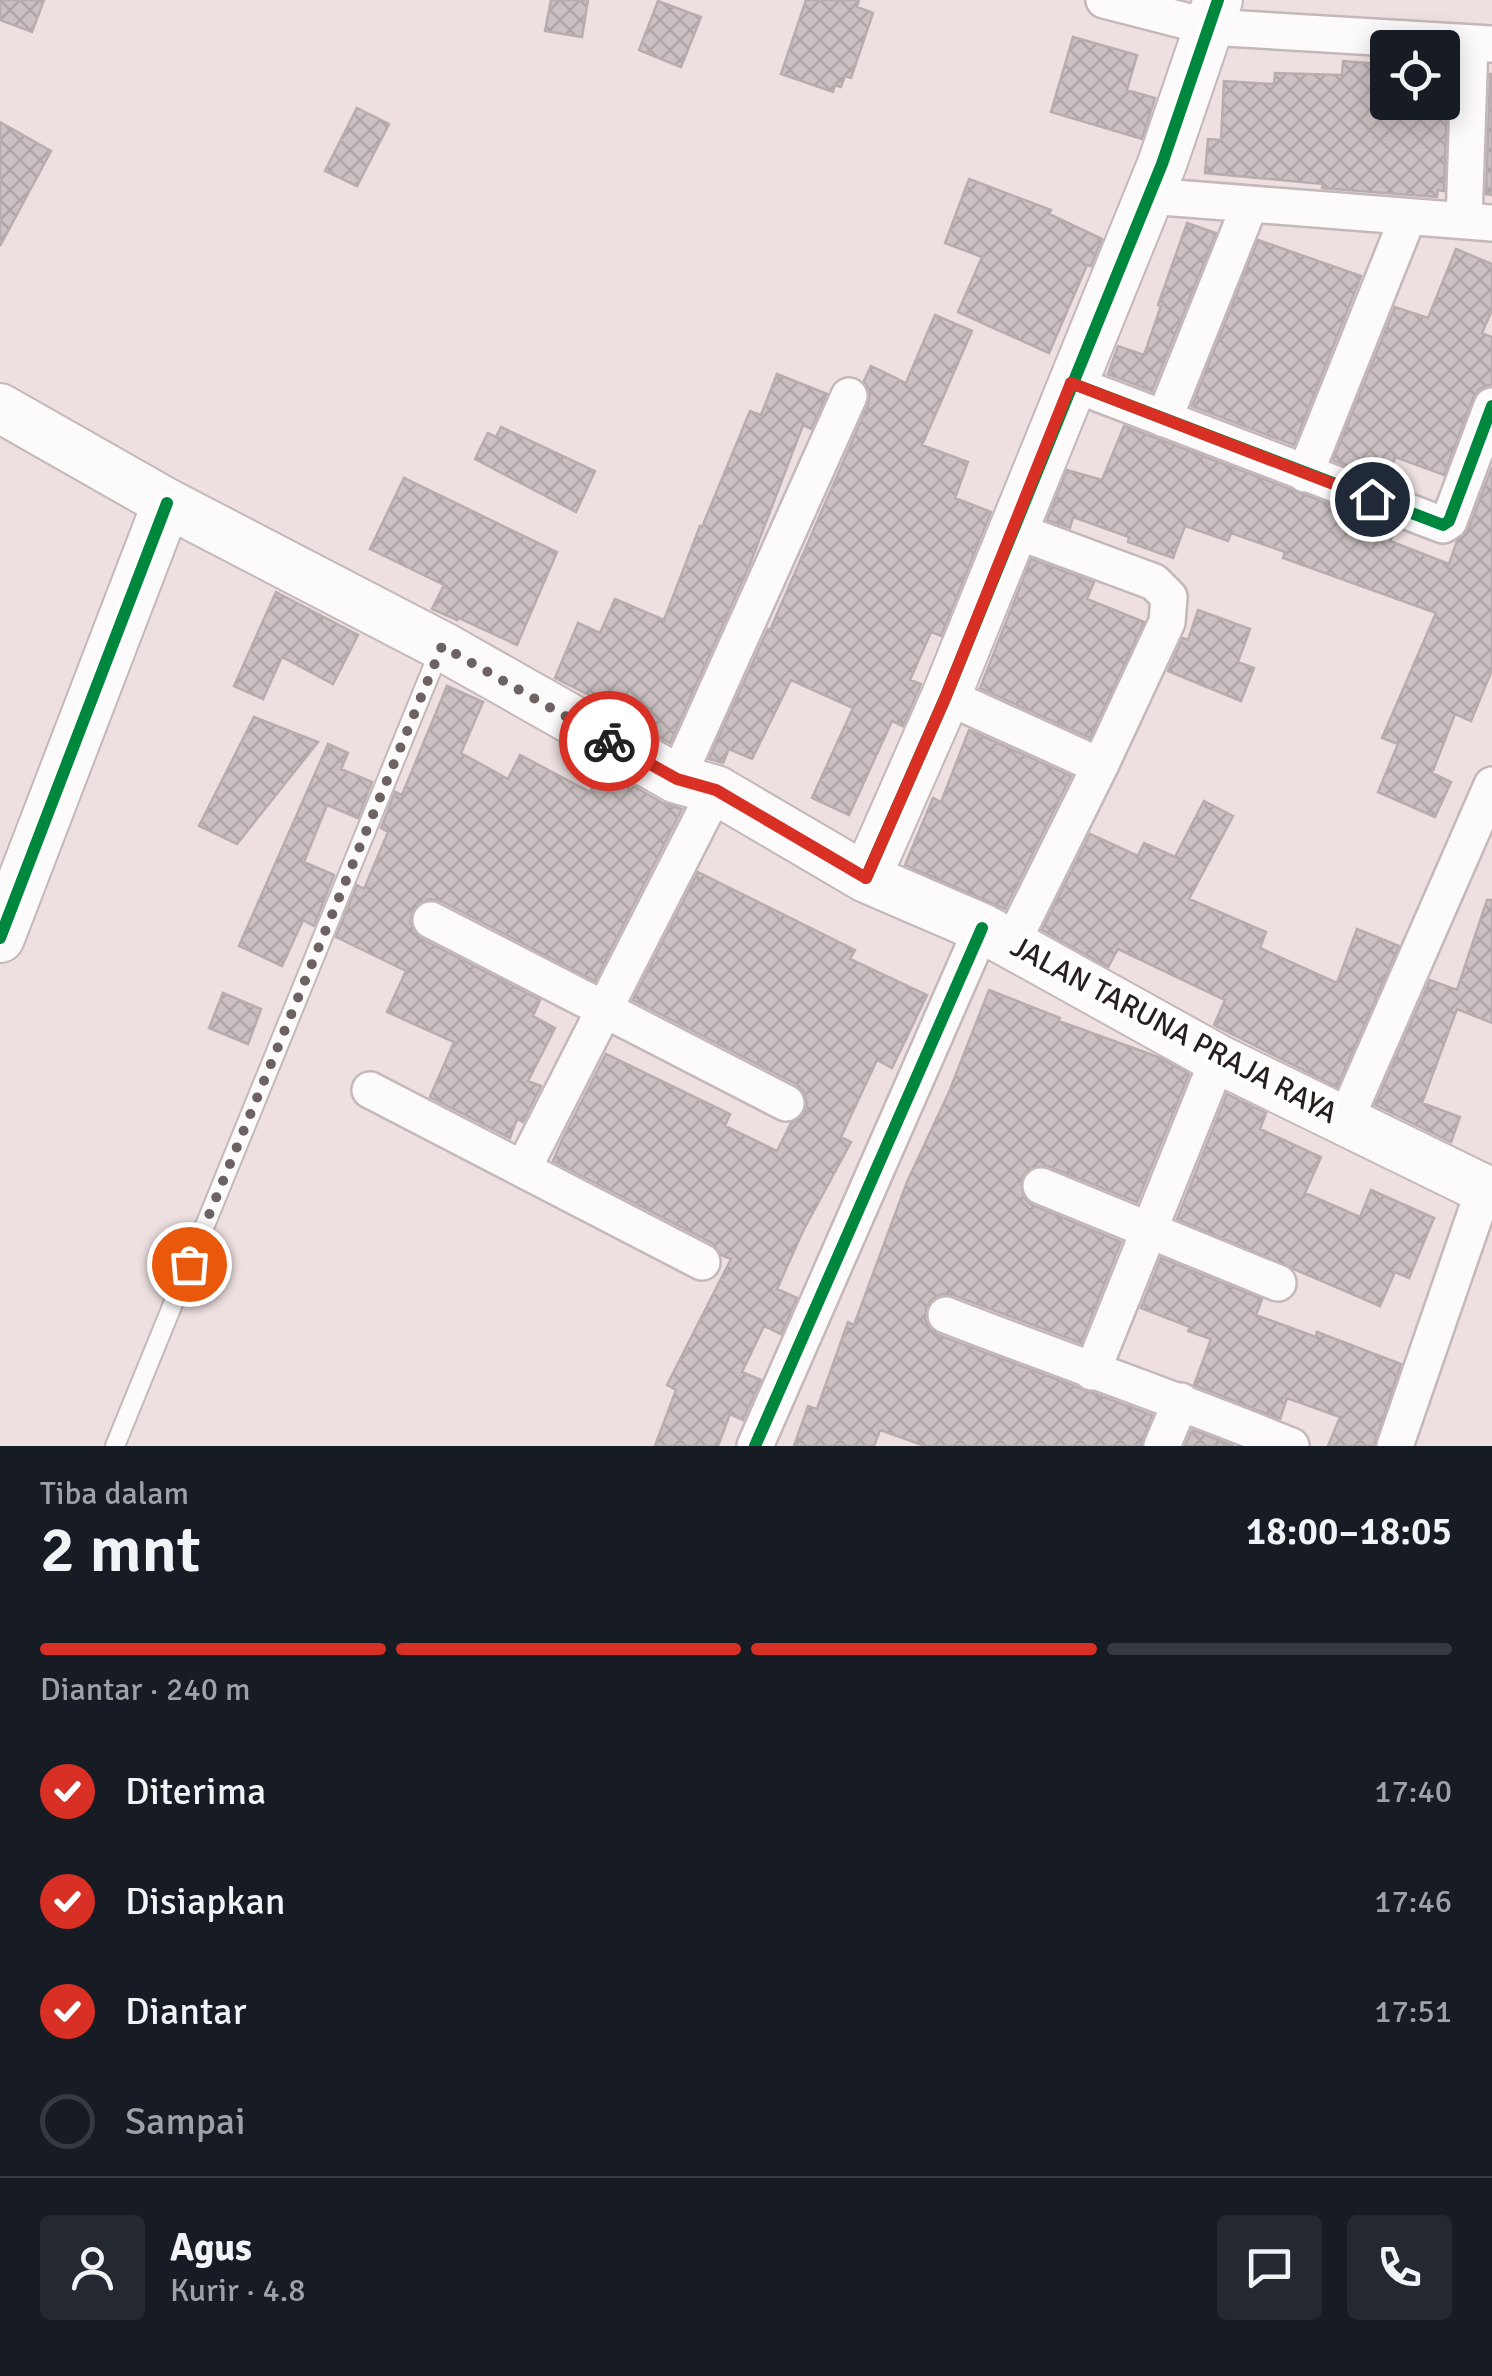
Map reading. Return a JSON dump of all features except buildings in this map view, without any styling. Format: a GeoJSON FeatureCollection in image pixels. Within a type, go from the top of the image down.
{"type":"FeatureCollection","features":[{"type":"Feature","properties":{"kind":"main road"},"geometry":{"type":"LineString","coordinates":[[866,878],[946,696],[1149,196],[1213,14]]}},
{"type":"Feature","properties":{"kind":"main road","name":"JALAN TARUNA PRAJA RAYA"},"geometry":{"type":"LineString","coordinates":[[0,408],[866,878],[997,935],[1218,1059],[1488,1191]]}},
{"type":"Feature","properties":{"kind":"main road"},"geometry":{"type":"LineString","coordinates":[[0,938],[167,502]]}},
{"type":"Feature","properties":{"kind":"street"},"geometry":{"type":"LineString","coordinates":[[1104,0],[1481,44],[1478,222],[1149,196]]}},
{"type":"Feature","properties":{"kind":"street"},"geometry":{"type":"LineString","coordinates":[[1164,419],[1250,204]]}},
{"type":"Feature","properties":{"kind":"street"},"geometry":{"type":"LineString","coordinates":[[1306,474],[1408,216]]}},
{"type":"Feature","properties":{"kind":"street"},"geometry":{"type":"LineString","coordinates":[[1071,383],[1438,524],[1449,521],[1492,406]]}},
{"type":"Feature","properties":{"kind":"street"},"geometry":{"type":"LineString","coordinates":[[522,1168],[604,1009],[849,396]]}},
{"type":"Feature","properties":{"kind":"street"},"geometry":{"type":"LineString","coordinates":[[755,1446],[997,935],[1100,766],[1168,622],[1169,597],[1154,582],[1011,529]]}},
{"type":"Feature","properties":{"kind":"street"},"geometry":{"type":"LineString","coordinates":[[946,696],[1100,766]]}},
{"type":"Feature","properties":{"kind":"street"},"geometry":{"type":"LineString","coordinates":[[1345,1122],[1492,785]]}},
{"type":"Feature","properties":{"kind":"street"},"geometry":{"type":"LineString","coordinates":[[431,920],[786,1103]]}},
{"type":"Feature","properties":{"kind":"street"},"geometry":{"type":"LineString","coordinates":[[1092,1372],[1218,1059]]}},
{"type":"Feature","properties":{"kind":"street"},"geometry":{"type":"LineString","coordinates":[[370,1090],[702,1262]]}},
{"type":"Feature","properties":{"kind":"street"},"geometry":{"type":"LineString","coordinates":[[1041,1186],[1278,1283]]}},
{"type":"Feature","properties":{"kind":"street"},"geometry":{"type":"LineString","coordinates":[[1395,1446],[1488,1191]]}},
{"type":"Feature","properties":{"kind":"street"},"geometry":{"type":"LineString","coordinates":[[946,1315],[1092,1372],[1180,1400],[1292,1446]]}},
{"type":"Feature","properties":{"kind":"street"},"geometry":{"type":"LineString","coordinates":[[1162,1446],[1180,1400]]}},
{"type":"Feature","properties":{"kind":"lane"},"geometry":{"type":"LineString","coordinates":[[115,1446],[442,646]]}},
{"type":"Feature","properties":{"kind":"cycle path"},"geometry":{"type":"LineString","coordinates":[[866,878],[946,696],[1162,164],[1218,0]]}},
{"type":"Feature","properties":{"kind":"cycle path"},"geometry":{"type":"LineString","coordinates":[[1071,383],[1443,525],[1449,521],[1492,406]]}},
{"type":"Feature","properties":{"kind":"cycle path"},"geometry":{"type":"LineString","coordinates":[[0,938],[167,503]]}},
{"type":"Feature","properties":{"kind":"cycle path"},"geometry":{"type":"LineString","coordinates":[[755,1446],[982,928]]}},
{"type":"Feature","properties":{"kind":"way so far"},"geometry":{"type":"LineString","coordinates":[[189,1264],[442,646],[609,741]]}},
{"type":"Feature","properties":{"kind":"route"},"geometry":{"type":"LineString","coordinates":[[609,741],[677,779],[716,790],[866,878],[946,696],[1071,383],[1372,499]]}}]}
